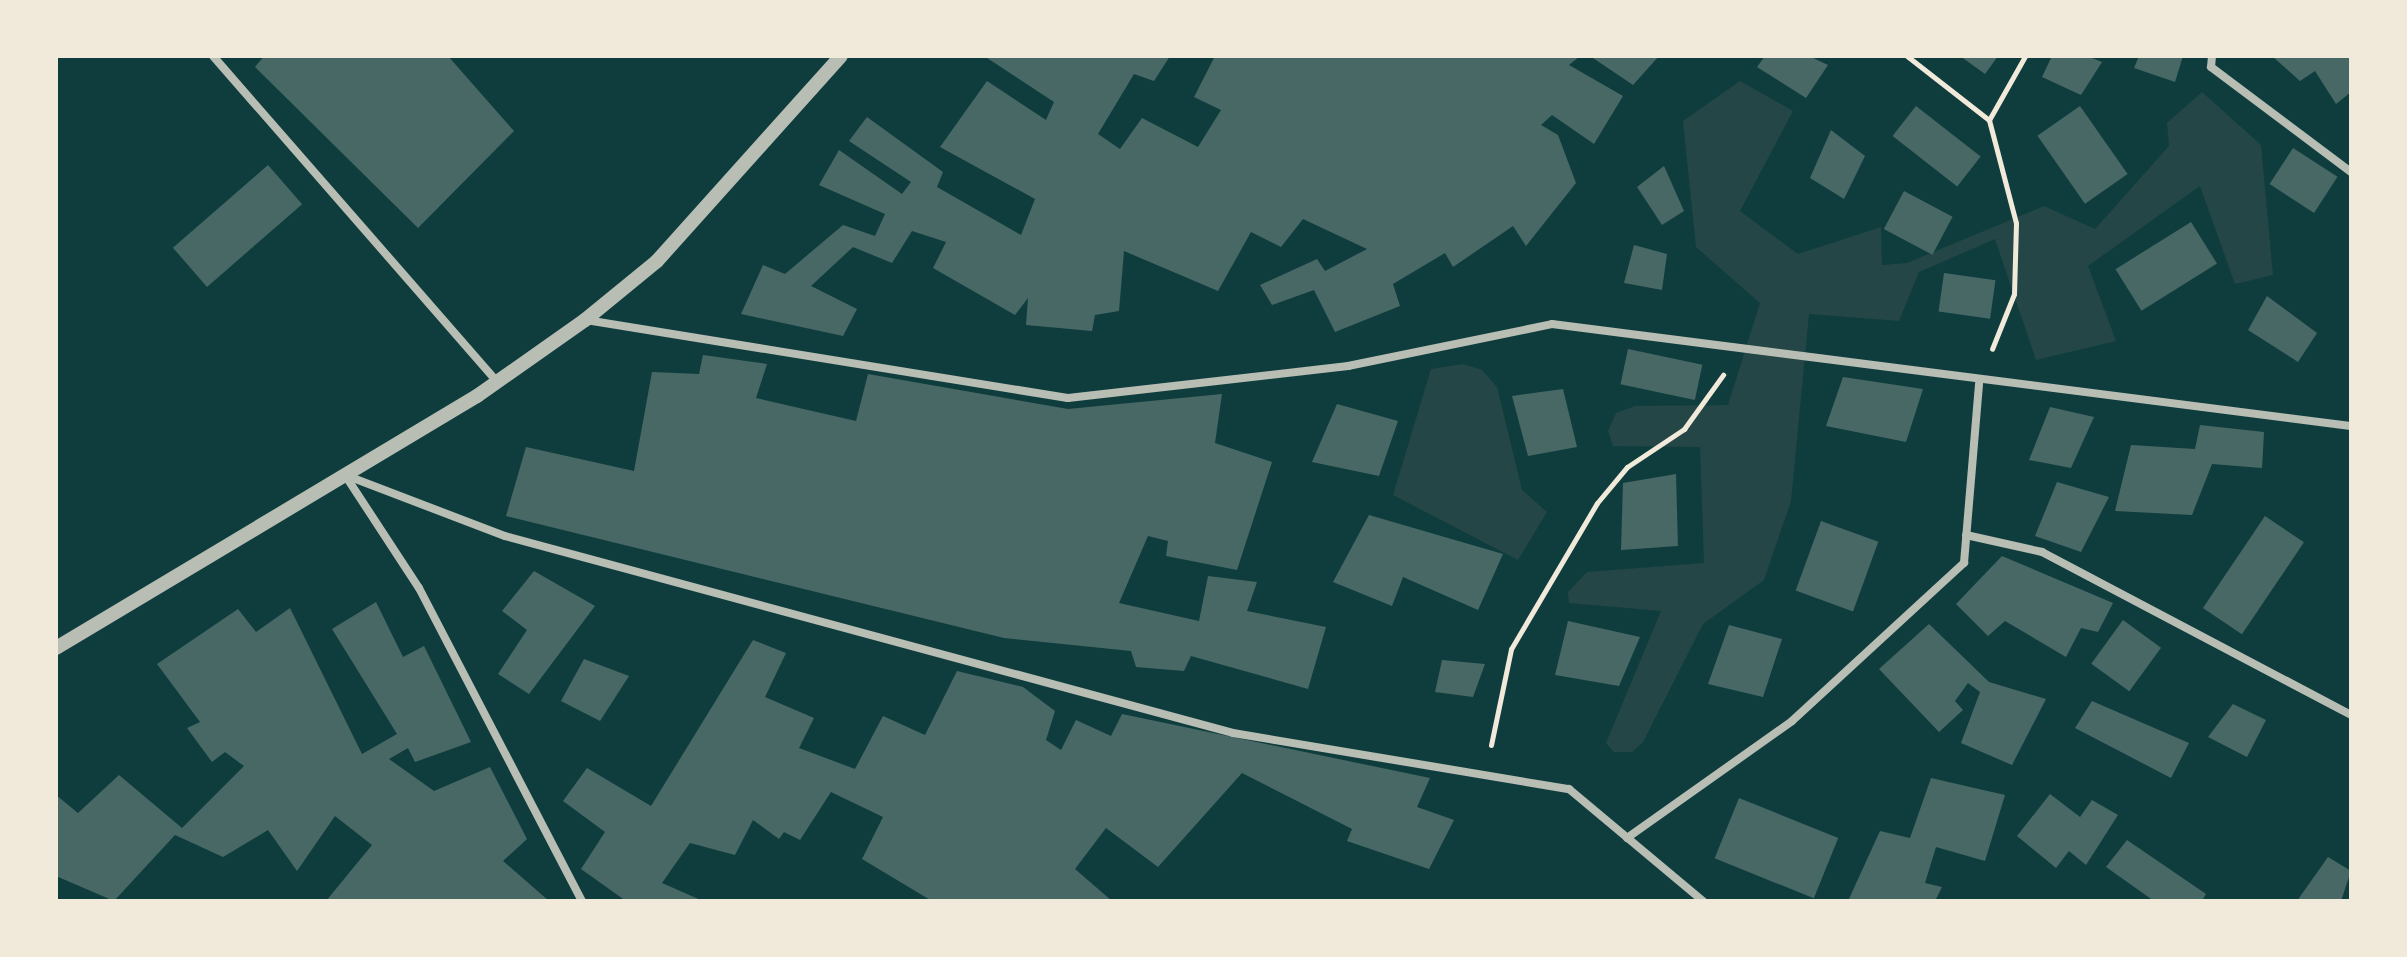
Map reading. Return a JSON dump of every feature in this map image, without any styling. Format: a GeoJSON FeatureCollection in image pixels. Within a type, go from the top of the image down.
{"type":"FeatureCollection","features":[{"type":"Feature","properties":{"kind":"street"},"geometry":{"type":"LineString","coordinates":[[213,56],[497,382]]}},
{"type":"Feature","properties":{"kind":"street"},"geometry":{"type":"LineString","coordinates":[[56,648],[497,382],[585,320],[657,261],[841,56]]}},
{"type":"Feature","properties":{"kind":"street"},"geometry":{"type":"LineString","coordinates":[[2212,56],[2211,67],[2351,172]]}},
{"type":"Feature","properties":{"kind":"street"},"geometry":{"type":"LineString","coordinates":[[585,320],[1068,398],[1348,366],[1552,324],[1979,384],[2351,426]]}},
{"type":"Feature","properties":{"kind":"street"},"geometry":{"type":"LineString","coordinates":[[1627,838],[1792,721],[1964,563],[1979,384]]}},
{"type":"Feature","properties":{"kind":"street"},"geometry":{"type":"LineString","coordinates":[[345,474],[505,536],[1218,729],[1569,789],[1702,901]]}},
{"type":"Feature","properties":{"kind":"street"},"geometry":{"type":"LineString","coordinates":[[345,474],[419,588],[582,901]]}},
{"type":"Feature","properties":{"kind":"street"},"geometry":{"type":"LineString","coordinates":[[1966,535],[2055,558],[2351,715]]}},
{"type":"Feature","properties":{"kind":"path"},"geometry":{"type":"LineString","coordinates":[[1907,56],[1989,120],[2016,223],[2014,294],[1979,384]]}},
{"type":"Feature","properties":{"kind":"path"},"geometry":{"type":"LineString","coordinates":[[1989,120],[2025,56]]}},
{"type":"Feature","properties":{"kind":"path"},"geometry":{"type":"LineString","coordinates":[[1480,774],[1501,717],[1511,649],[1540,595],[1597,503],[1627,467],[1684,429],[1739,351]]}},
{"type":"Feature","properties":{"kind":"shaded area"},"geometry":{"type":"Polygon","coordinates":[[[1740,81],[1793,111],[1740,211],[1798,254],[1881,227],[1882,265],[1907,263],[2044,206],[2095,229],[2169,146],[2167,123],[2202,92],[2261,145],[2273,275],[2235,284],[2200,186],[2088,266],[2116,341],[2036,360],[1995,239],[1919,272],[1899,321],[1809,314],[1791,501],[1764,580],[1703,624],[1643,742],[1632,752],[1614,752],[1606,743],[1661,611],[1569,603],[1568,592],[1587,572],[1704,563],[1700,447],[1613,446],[1608,431],[1616,413],[1635,406],[1728,405],[1760,303],[1696,247],[1683,121],[1740,81]]]}},
{"type":"Feature","properties":{"kind":"shaded area"},"geometry":{"type":"Polygon","coordinates":[[[1463,364],[1482,370],[1497,387],[1522,490],[1547,512],[1518,560],[1393,495],[1431,369],[1463,364]]]}},
{"type":"Feature","properties":{"kind":"building"},"geometry":{"type":"Polygon","coordinates":[[[264,56],[448,56],[514,131],[418,228],[255,67],[264,56]]]}},
{"type":"Feature","properties":{"kind":"building"},"geometry":{"type":"Polygon","coordinates":[[[984,56],[1170,56],[1154,81],[1134,74],[1098,134],[1120,149],[1142,118],[1198,147],[1221,110],[1194,97],[1215,56],[1580,56],[1569,65],[1623,96],[1594,144],[1552,115],[1541,125],[1558,135],[1576,183],[1526,246],[1513,226],[1453,267],[1445,253],[1393,284],[1400,306],[1335,332],[1314,290],[1272,305],[1260,285],[1317,259],[1325,271],[1367,249],[1303,219],[1281,247],[1251,232],[1218,291],[1124,251],[1119,311],[1095,315],[1092,331],[1026,325],[1028,298],[1015,315],[933,268],[946,242],[912,231],[892,263],[853,247],[811,286],[857,309],[843,336],[741,314],[763,265],[785,274],[843,225],[875,236],[885,214],[819,185],[839,150],[902,194],[911,182],[849,141],[867,117],[943,172],[937,187],[1021,235],[1035,199],[940,147],[987,81],[1046,120],[1054,102],[984,56]]]}},
{"type":"Feature","properties":{"kind":"building"},"geometry":{"type":"Polygon","coordinates":[[[1590,56],[1659,56],[1633,85],[1590,56]]]}},
{"type":"Feature","properties":{"kind":"building"},"geometry":{"type":"Polygon","coordinates":[[[1765,56],[1809,56],[1828,65],[1806,98],[1757,67],[1765,56]]]}},
{"type":"Feature","properties":{"kind":"building"},"geometry":{"type":"Polygon","coordinates":[[[1960,56],[1998,56],[1985,74],[1960,56]]]}},
{"type":"Feature","properties":{"kind":"building"},"geometry":{"type":"Polygon","coordinates":[[[2052,56],[2087,56],[2102,62],[2081,95],[2042,77],[2052,56]]]}},
{"type":"Feature","properties":{"kind":"building"},"geometry":{"type":"Polygon","coordinates":[[[2139,56],[2183,56],[2175,82],[2134,68],[2139,56]]]}},
{"type":"Feature","properties":{"kind":"building"},"geometry":{"type":"Polygon","coordinates":[[[2272,56],[2351,56],[2351,92],[2336,104],[2315,71],[2300,81],[2272,56]]]}},
{"type":"Feature","properties":{"kind":"building"},"geometry":{"type":"Polygon","coordinates":[[[1916,106],[1981,156],[1957,186],[1893,136],[1916,106]]]}},
{"type":"Feature","properties":{"kind":"building"},"geometry":{"type":"Polygon","coordinates":[[[2080,106],[2128,174],[2085,204],[2037,136],[2080,106]]]}},
{"type":"Feature","properties":{"kind":"building"},"geometry":{"type":"Polygon","coordinates":[[[1831,130],[1865,156],[1844,199],[1810,178],[1831,130]]]}},
{"type":"Feature","properties":{"kind":"building"},"geometry":{"type":"Polygon","coordinates":[[[2293,148],[2337,177],[2314,213],[2270,184],[2293,148]]]}},
{"type":"Feature","properties":{"kind":"building"},"geometry":{"type":"Polygon","coordinates":[[[268,165],[302,204],[207,287],[173,248],[268,165]]]}},
{"type":"Feature","properties":{"kind":"building"},"geometry":{"type":"Polygon","coordinates":[[[1664,166],[1684,211],[1662,225],[1637,187],[1664,166]]]}},
{"type":"Feature","properties":{"kind":"building"},"geometry":{"type":"Polygon","coordinates":[[[1904,191],[1953,217],[1932,255],[1884,229],[1904,191]]]}},
{"type":"Feature","properties":{"kind":"building"},"geometry":{"type":"Polygon","coordinates":[[[2191,222],[2217,264],[2141,311],[2116,269],[2191,222]]]}},
{"type":"Feature","properties":{"kind":"building"},"geometry":{"type":"Polygon","coordinates":[[[1634,245],[1667,254],[1662,290],[1624,283],[1634,245]]]}},
{"type":"Feature","properties":{"kind":"building"},"geometry":{"type":"Polygon","coordinates":[[[1944,273],[1995,280],[1990,319],[1939,312],[1944,273]]]}},
{"type":"Feature","properties":{"kind":"building"},"geometry":{"type":"Polygon","coordinates":[[[2267,296],[2317,333],[2298,362],[2248,330],[2267,296]]]}},
{"type":"Feature","properties":{"kind":"building"},"geometry":{"type":"Polygon","coordinates":[[[1628,349],[1702,365],[1695,400],[1621,384],[1628,349]]]}},
{"type":"Feature","properties":{"kind":"building"},"geometry":{"type":"Polygon","coordinates":[[[703,355],[767,364],[756,398],[856,421],[868,374],[1068,409],[1222,394],[1215,443],[1272,462],[1237,570],[1166,556],[1168,541],[1148,536],[1119,603],[1199,621],[1208,576],[1257,582],[1247,611],[1326,627],[1308,689],[1191,656],[1184,671],[1136,667],[1131,651],[1004,638],[506,516],[526,447],[634,471],[652,372],[699,374],[703,355]]]}},
{"type":"Feature","properties":{"kind":"building"},"geometry":{"type":"Polygon","coordinates":[[[1843,377],[1923,389],[1906,442],[1826,426],[1843,377]]]}},
{"type":"Feature","properties":{"kind":"building"},"geometry":{"type":"Polygon","coordinates":[[[1563,389],[1577,447],[1528,456],[1512,396],[1563,389]]]}},
{"type":"Feature","properties":{"kind":"building"},"geometry":{"type":"Polygon","coordinates":[[[1337,404],[1398,421],[1379,476],[1312,462],[1337,404]]]}},
{"type":"Feature","properties":{"kind":"building"},"geometry":{"type":"Polygon","coordinates":[[[2050,407],[2094,417],[2071,468],[2029,460],[2050,407]]]}},
{"type":"Feature","properties":{"kind":"building"},"geometry":{"type":"Polygon","coordinates":[[[2200,425],[2264,432],[2262,468],[2212,464],[2192,515],[2115,511],[2131,445],[2195,449],[2200,425]]]}},
{"type":"Feature","properties":{"kind":"building"},"geometry":{"type":"Polygon","coordinates":[[[1676,474],[1678,546],[1621,550],[1623,483],[1676,474]]]}},
{"type":"Feature","properties":{"kind":"building"},"geometry":{"type":"Polygon","coordinates":[[[2057,482],[2109,497],[2081,552],[2035,536],[2057,482]]]}},
{"type":"Feature","properties":{"kind":"building"},"geometry":{"type":"Polygon","coordinates":[[[1369,515],[1503,554],[1478,610],[1403,577],[1392,606],[1333,582],[1369,515]]]}},
{"type":"Feature","properties":{"kind":"building"},"geometry":{"type":"Polygon","coordinates":[[[2265,516],[2304,542],[2242,634],[2203,608],[2265,516]]]}},
{"type":"Feature","properties":{"kind":"building"},"geometry":{"type":"Polygon","coordinates":[[[1821,521],[1878,542],[1853,611],[1796,591],[1821,521]]]}},
{"type":"Feature","properties":{"kind":"building"},"geometry":{"type":"Polygon","coordinates":[[[2002,556],[2113,603],[2098,632],[2081,628],[2066,657],[2005,621],[1988,636],[1956,604],[2002,556]]]}},
{"type":"Feature","properties":{"kind":"building"},"geometry":{"type":"Polygon","coordinates":[[[534,571],[595,606],[529,694],[498,674],[527,630],[502,611],[534,571]]]}},
{"type":"Feature","properties":{"kind":"building"},"geometry":{"type":"Polygon","coordinates":[[[376,602],[403,657],[424,646],[471,742],[415,762],[408,748],[389,759],[434,791],[490,767],[527,839],[503,861],[549,901],[326,901],[372,845],[335,816],[297,871],[268,830],[223,857],[175,835],[114,901],[56,876],[56,795],[78,813],[119,775],[182,828],[244,766],[225,752],[212,762],[187,728],[200,722],[157,664],[238,609],[256,632],[290,608],[362,754],[397,734],[332,629],[376,602]]]}},
{"type":"Feature","properties":{"kind":"building"},"geometry":{"type":"Polygon","coordinates":[[[2123,620],[2161,648],[2129,691],[2091,664],[2123,620]]]}},
{"type":"Feature","properties":{"kind":"building"},"geometry":{"type":"Polygon","coordinates":[[[1568,621],[1640,637],[1619,686],[1555,675],[1568,621]]]}},
{"type":"Feature","properties":{"kind":"building"},"geometry":{"type":"Polygon","coordinates":[[[1929,624],[1989,682],[2046,699],[2012,765],[1961,743],[1980,692],[1968,683],[1955,701],[1963,710],[1939,732],[1879,669],[1929,624]]]}},
{"type":"Feature","properties":{"kind":"building"},"geometry":{"type":"Polygon","coordinates":[[[1729,625],[1782,639],[1763,697],[1708,684],[1729,625]]]}},
{"type":"Feature","properties":{"kind":"building"},"geometry":{"type":"Polygon","coordinates":[[[753,640],[786,653],[765,697],[814,718],[799,748],[855,769],[883,716],[925,735],[957,671],[1023,687],[1055,711],[1046,740],[1061,750],[1076,720],[1111,736],[1122,714],[1430,778],[1417,807],[1454,820],[1429,869],[1347,841],[1352,829],[1242,773],[1158,867],[1106,828],[1075,869],[1112,901],[932,901],[862,859],[883,817],[831,792],[800,840],[784,832],[779,839],[753,820],[735,855],[690,843],[662,883],[703,901],[626,901],[581,869],[605,832],[563,801],[587,768],[651,806],[753,640]]]}},
{"type":"Feature","properties":{"kind":"building"},"geometry":{"type":"Polygon","coordinates":[[[584,659],[629,676],[600,721],[561,701],[584,659]]]}},
{"type":"Feature","properties":{"kind":"building"},"geometry":{"type":"Polygon","coordinates":[[[1442,660],[1485,664],[1473,697],[1435,692],[1442,660]]]}},
{"type":"Feature","properties":{"kind":"building"},"geometry":{"type":"Polygon","coordinates":[[[2092,701],[2189,743],[2171,778],[2075,728],[2092,701]]]}},
{"type":"Feature","properties":{"kind":"building"},"geometry":{"type":"Polygon","coordinates":[[[2233,704],[2266,720],[2247,757],[2208,737],[2233,704]]]}},
{"type":"Feature","properties":{"kind":"building"},"geometry":{"type":"Polygon","coordinates":[[[1931,778],[2005,795],[1985,861],[1936,847],[1925,883],[1942,887],[1935,901],[1848,901],[1880,831],[1910,838],[1931,778]]]}},
{"type":"Feature","properties":{"kind":"building"},"geometry":{"type":"Polygon","coordinates":[[[2050,794],[2080,817],[2092,800],[2118,815],[2086,865],[2069,851],[2056,868],[2017,836],[2050,794]]]}},
{"type":"Feature","properties":{"kind":"building"},"geometry":{"type":"Polygon","coordinates":[[[1739,798],[1838,838],[1814,898],[1715,858],[1739,798]]]}},
{"type":"Feature","properties":{"kind":"building"},"geometry":{"type":"Polygon","coordinates":[[[2127,840],[2206,894],[2202,901],[2154,901],[2106,867],[2127,840]]]}},
{"type":"Feature","properties":{"kind":"building"},"geometry":{"type":"Polygon","coordinates":[[[2328,857],[2351,871],[2341,901],[2297,901],[2328,857]]]}}]}
